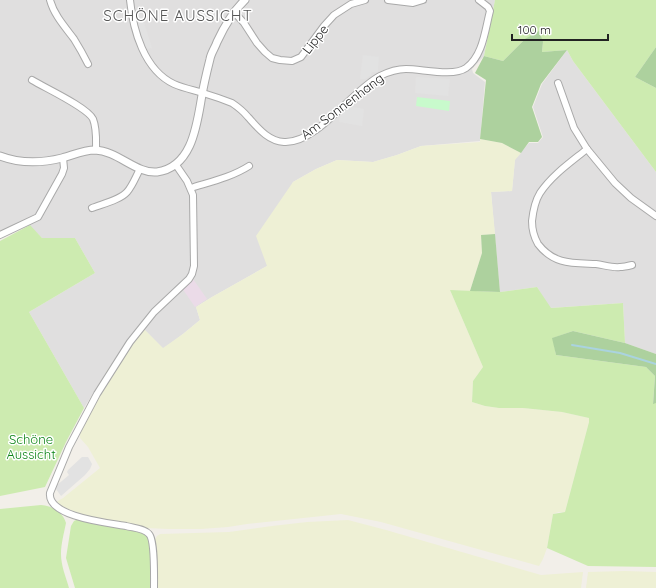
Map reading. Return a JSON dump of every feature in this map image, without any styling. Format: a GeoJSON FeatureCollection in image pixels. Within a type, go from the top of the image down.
{"type":"FeatureCollection","features":[{"type":"Feature","properties":{"kind":"street"},"geometry":{"type":"LineString","coordinates":[[50,0],[59,19],[75,40],[88,64]]}},
{"type":"Feature","properties":{"kind":"street"},"geometry":{"type":"LineString","coordinates":[[130,0],[133,21],[138,36],[145,54],[153,67],[162,76],[174,84],[202,93]]}},
{"type":"Feature","properties":{"kind":"street"},"geometry":{"type":"LineString","coordinates":[[0,156],[18,161],[34,163],[96,150],[113,154],[140,169],[147,171],[156,172],[166,170],[176,165],[190,146],[197,124],[210,58],[224,28],[234,12],[245,0]]}},
{"type":"Feature","properties":{"kind":"street","name":"Lippe"},"geometry":{"type":"LineString","coordinates":[[234,12],[244,23],[257,43],[272,58],[292,61],[301,57],[334,15],[351,4],[365,0]]}},
{"type":"Feature","properties":{"kind":"street"},"geometry":{"type":"LineString","coordinates":[[388,0],[413,3],[423,0]]}},
{"type":"Feature","properties":{"kind":"street","name":"Am Sonnenhang"},"geometry":{"type":"LineString","coordinates":[[202,93],[232,103],[267,136],[286,142],[298,140],[321,126],[368,84],[388,72],[406,69],[452,73],[466,68],[475,58],[480,49],[490,11],[488,7],[479,0]]}},
{"type":"Feature","properties":{"kind":"street"},"geometry":{"type":"LineString","coordinates":[[32,80],[84,108],[92,118],[96,131],[96,150]]}},
{"type":"Feature","properties":{"kind":"street"},"geometry":{"type":"LineString","coordinates":[[558,83],[574,128],[587,149],[615,183],[631,198],[656,216]]}},
{"type":"Feature","properties":{"kind":"street"},"geometry":{"type":"LineString","coordinates":[[587,149],[548,182],[540,194],[532,212],[532,227],[535,239],[544,251],[552,258],[564,262],[620,267],[632,265]]}},
{"type":"Feature","properties":{"kind":"street"},"geometry":{"type":"LineString","coordinates":[[0,235],[38,216],[62,174],[64,168],[63,158]]}},
{"type":"Feature","properties":{"kind":"street"},"geometry":{"type":"LineString","coordinates":[[154,588],[152,545],[151,538],[146,531],[72,514],[53,503],[50,492],[68,450],[97,394],[120,356],[134,335],[154,312],[189,279],[192,274],[194,266],[193,195],[184,176],[176,165]]}},
{"type":"Feature","properties":{"kind":"street"},"geometry":{"type":"LineString","coordinates":[[190,188],[244,170],[249,166]]}},
{"type":"Feature","properties":{"kind":"street"},"geometry":{"type":"LineString","coordinates":[[92,208],[126,194],[140,169]]}},
{"type":"Feature","properties":{"kind":"shaded area"},"geometry":{"type":"Polygon","coordinates":[[[0,0],[495,0],[484,56],[472,69],[473,73],[485,82],[480,141],[421,146],[373,162],[337,160],[316,169],[293,182],[267,266],[196,307],[200,320],[163,349],[140,325],[106,372],[84,408],[29,312],[95,273],[75,238],[42,238],[24,220],[0,231],[0,0]]]}},
{"type":"Feature","properties":{"kind":"shaded area"},"geometry":{"type":"Polygon","coordinates":[[[141,13],[152,48],[147,49],[140,32],[136,14],[141,13]]]}},
{"type":"Feature","properties":{"kind":"shaded area"},"geometry":{"type":"Polygon","coordinates":[[[567,50],[573,61],[656,172],[656,354],[625,343],[623,303],[550,308],[537,287],[500,292],[491,192],[512,191],[515,159],[529,143],[538,143],[543,137],[533,107],[542,84],[567,50]]]}},
{"type":"Feature","properties":{"kind":"shaded area"},"geometry":{"type":"Polygon","coordinates":[[[363,55],[379,57],[378,72],[372,72],[371,75],[365,79],[360,79],[363,55]]]}},
{"type":"Feature","properties":{"kind":"shaded area"},"geometry":{"type":"Polygon","coordinates":[[[416,77],[450,79],[448,96],[415,93],[416,77]]]}},
{"type":"Feature","properties":{"kind":"shaded area"},"geometry":{"type":"Polygon","coordinates":[[[347,106],[364,109],[362,126],[339,122],[341,113],[347,106]]]}},
{"type":"Feature","properties":{"kind":"shaded area"},"geometry":{"type":"Polygon","coordinates":[[[193,279],[207,299],[195,307],[182,288],[193,279]]]}},
{"type":"Feature","properties":{"kind":"shaded area"},"geometry":{"type":"Polygon","coordinates":[[[82,457],[88,457],[92,464],[90,469],[61,496],[56,489],[56,486],[69,475],[67,472],[68,470],[82,457]]]}},
{"type":"Feature","properties":{"kind":"green space"},"geometry":{"type":"Polygon","coordinates":[[[495,0],[656,0],[656,47],[635,77],[656,88],[656,172],[573,61],[567,50],[542,52],[543,42],[525,39],[503,61],[484,56],[495,0]]]}},
{"type":"Feature","properties":{"kind":"green space"},"geometry":{"type":"Polygon","coordinates":[[[539,31],[543,42],[542,52],[567,50],[541,84],[532,107],[542,137],[538,142],[529,142],[521,153],[502,143],[480,139],[486,80],[475,73],[484,56],[503,61],[525,39],[539,31]]]}},
{"type":"Feature","properties":{"kind":"green space"},"geometry":{"type":"Polygon","coordinates":[[[656,47],[656,88],[635,77],[656,47]]]}},
{"type":"Feature","properties":{"kind":"green space"},"geometry":{"type":"Polygon","coordinates":[[[417,97],[450,101],[449,111],[416,106],[417,97]]]}},
{"type":"Feature","properties":{"kind":"green space"},"geometry":{"type":"Polygon","coordinates":[[[480,139],[502,143],[521,153],[515,160],[512,191],[491,192],[495,234],[481,235],[482,253],[470,291],[450,290],[483,367],[473,381],[472,402],[499,408],[523,408],[562,412],[589,418],[565,512],[553,514],[547,548],[539,566],[381,522],[341,514],[201,529],[145,528],[93,518],[59,505],[56,502],[100,468],[88,447],[80,438],[80,432],[95,402],[114,373],[106,372],[140,325],[163,348],[200,320],[196,307],[267,266],[256,236],[293,182],[316,169],[337,160],[373,162],[421,146],[480,142],[480,139]]]}},
{"type":"Feature","properties":{"kind":"green space","name":"Schöne Aussicht"},"geometry":{"type":"Polygon","coordinates":[[[30,225],[42,238],[75,238],[95,273],[29,312],[84,408],[45,487],[0,496],[0,241],[30,225]]]}},
{"type":"Feature","properties":{"kind":"green space"},"geometry":{"type":"Polygon","coordinates":[[[495,234],[500,292],[470,291],[482,253],[481,235],[495,234]]]}},
{"type":"Feature","properties":{"kind":"green space"},"geometry":{"type":"Polygon","coordinates":[[[537,287],[551,308],[623,303],[625,343],[573,331],[553,338],[556,355],[646,367],[655,376],[653,403],[656,403],[656,567],[588,566],[547,548],[553,514],[565,512],[589,418],[562,412],[523,408],[499,408],[472,402],[473,381],[483,367],[450,290],[500,292],[537,287]]]}},
{"type":"Feature","properties":{"kind":"green space"},"geometry":{"type":"Polygon","coordinates":[[[573,331],[625,343],[656,354],[656,403],[653,404],[655,376],[646,367],[556,355],[552,338],[573,331]]]}},
{"type":"Feature","properties":{"kind":"green space"},"geometry":{"type":"Polygon","coordinates":[[[41,505],[56,510],[65,519],[66,523],[62,542],[61,558],[69,588],[0,588],[0,509],[41,505]]]}},
{"type":"Feature","properties":{"kind":"green space"},"geometry":{"type":"Polygon","coordinates":[[[78,519],[137,531],[146,535],[149,539],[151,552],[152,588],[75,588],[66,558],[71,526],[74,521],[78,519]]]}},
{"type":"Feature","properties":{"kind":"green space"},"geometry":{"type":"Polygon","coordinates":[[[348,520],[541,575],[583,572],[581,588],[156,588],[155,539],[160,534],[229,532],[307,522],[348,520]]]}},
{"type":"Feature","properties":{"kind":"green space"},"geometry":{"type":"Polygon","coordinates":[[[588,572],[656,572],[656,588],[586,588],[588,572]]]}},
{"type":"Feature","properties":{"kind":"waterway"},"geometry":{"type":"LineString","coordinates":[[572,345],[620,353],[656,364]]}},
{"type":"Feature","properties":{"kind":"district","name":"SCHÖNE AUSSICHT"},"geometry":{"type":"Point","coordinates":[178,15]}}]}
